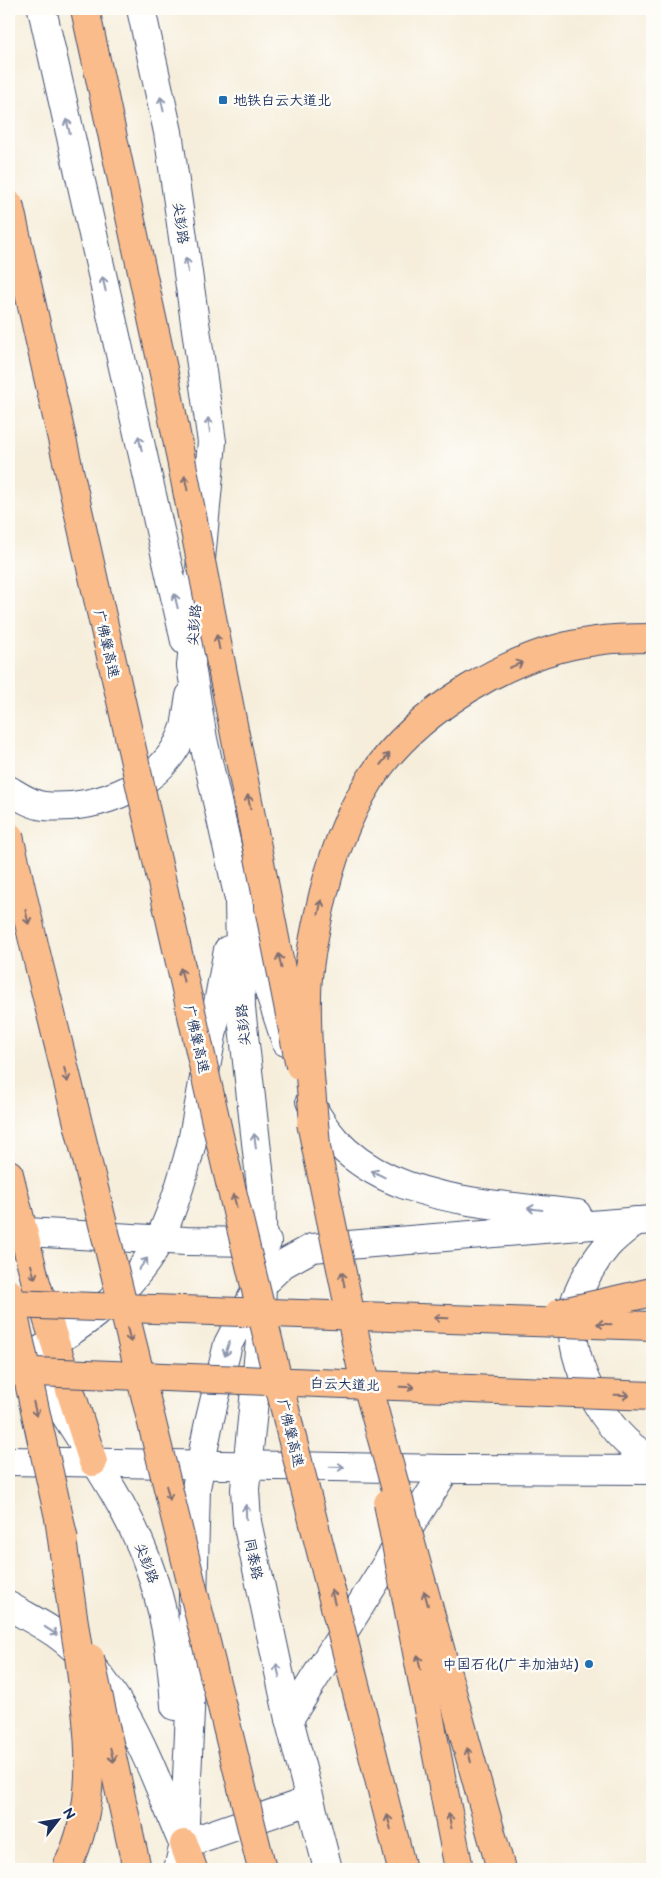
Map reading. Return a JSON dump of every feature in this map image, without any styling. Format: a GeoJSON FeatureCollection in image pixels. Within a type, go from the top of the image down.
{"type":"FeatureCollection","features":[{"type":"Feature","properties":{"kind":"main road"},"geometry":{"type":"LineString","coordinates":[[85,9],[166,378],[459,1869]]}},
{"type":"Feature","properties":{"kind":"main road","name":"广佛肇高速"},"geometry":{"type":"LineString","coordinates":[[9,204],[226,1162],[296,1453],[402,1869]]}},
{"type":"Feature","properties":{"kind":"main road"},"geometry":{"type":"LineString","coordinates":[[316,1146],[307,994],[316,929],[336,849],[353,810],[370,781],[406,737],[427,718],[472,686],[525,661],[566,647],[595,641],[652,638]]}},
{"type":"Feature","properties":{"kind":"main road"},"geometry":{"type":"LineString","coordinates":[[9,836],[49,1007],[262,1869]]}},
{"type":"Feature","properties":{"kind":"main road"},"geometry":{"type":"LineString","coordinates":[[9,1174],[36,1282],[93,1462]]}},
{"type":"Feature","properties":{"kind":"main road"},"geometry":{"type":"LineString","coordinates":[[521,1321],[652,1292]]}},
{"type":"Feature","properties":{"kind":"main road"},"geometry":{"type":"LineString","coordinates":[[9,1293],[137,1869]]}},
{"type":"Feature","properties":{"kind":"main road"},"geometry":{"type":"LineString","coordinates":[[9,1304],[652,1326]]}},
{"type":"Feature","properties":{"kind":"main road"},"geometry":{"type":"LineString","coordinates":[[358,1352],[501,1869]]}},
{"type":"Feature","properties":{"kind":"main road","name":"白云大道北"},"geometry":{"type":"LineString","coordinates":[[9,1369],[652,1396]]}},
{"type":"Feature","properties":{"kind":"main road"},"geometry":{"type":"LineString","coordinates":[[58,1517],[90,1734],[87,1809],[83,1828],[66,1869]]}},
{"type":"Feature","properties":{"kind":"street"},"geometry":{"type":"LineString","coordinates":[[9,790],[42,806],[72,806],[97,802],[123,794],[155,772],[175,746],[184,727],[190,696],[191,666],[42,9]]}},
{"type":"Feature","properties":{"kind":"street","name":"尖彭路"},"geometry":{"type":"LineString","coordinates":[[140,9],[168,132],[212,442],[191,666],[203,739],[238,899],[241,1008],[261,1187],[263,1242]]}},
{"type":"Feature","properties":{"kind":"street"},"geometry":{"type":"LineString","coordinates":[[238,899],[293,1063],[318,1119],[341,1149],[372,1172],[401,1185],[484,1202],[644,1221]]}},
{"type":"Feature","properties":{"kind":"street"},"geometry":{"type":"LineString","coordinates":[[9,1369],[48,1346],[101,1308],[143,1266],[155,1247],[184,1173],[192,1142],[238,899]]}},
{"type":"Feature","properties":{"kind":"street"},"geometry":{"type":"LineString","coordinates":[[185,1861],[196,1488],[228,1344],[256,1290],[283,1264],[312,1248],[346,1243],[644,1221]]}},
{"type":"Feature","properties":{"kind":"street"},"geometry":{"type":"LineString","coordinates":[[644,1221],[607,1245],[575,1300],[572,1330],[577,1357],[599,1409],[615,1432],[631,1447],[652,1458]]}},
{"type":"Feature","properties":{"kind":"street"},"geometry":{"type":"LineString","coordinates":[[9,1231],[186,1241],[346,1243]]}},
{"type":"Feature","properties":{"kind":"street","name":"同泰路"},"geometry":{"type":"LineString","coordinates":[[263,1242],[258,1371],[245,1489],[248,1530],[289,1719],[328,1869]]}},
{"type":"Feature","properties":{"kind":"street","name":"尖彭路"},"geometry":{"type":"LineString","coordinates":[[9,1315],[38,1373],[134,1532],[158,1591],[171,1653],[185,1861]]}},
{"type":"Feature","properties":{"kind":"street"},"geometry":{"type":"LineString","coordinates":[[9,1461],[446,1469],[652,1470]]}},
{"type":"Feature","properties":{"kind":"street"},"geometry":{"type":"LineString","coordinates":[[289,1719],[446,1469]]}},
{"type":"Feature","properties":{"kind":"street"},"geometry":{"type":"LineString","coordinates":[[9,1606],[55,1633],[106,1683],[138,1738],[185,1861]]}},
{"type":"Feature","properties":{"kind":"street"},"geometry":{"type":"LineString","coordinates":[[185,1861],[309,1800]]}},
{"type":"Feature","properties":{"kind":"place","name":"地铁白云大道北"},"geometry":{"type":"Point","coordinates":[223,100]}},
{"type":"Feature","properties":{"kind":"place","name":"中国石化(广丰加油站)"},"geometry":{"type":"Point","coordinates":[589,1664]}}]}
